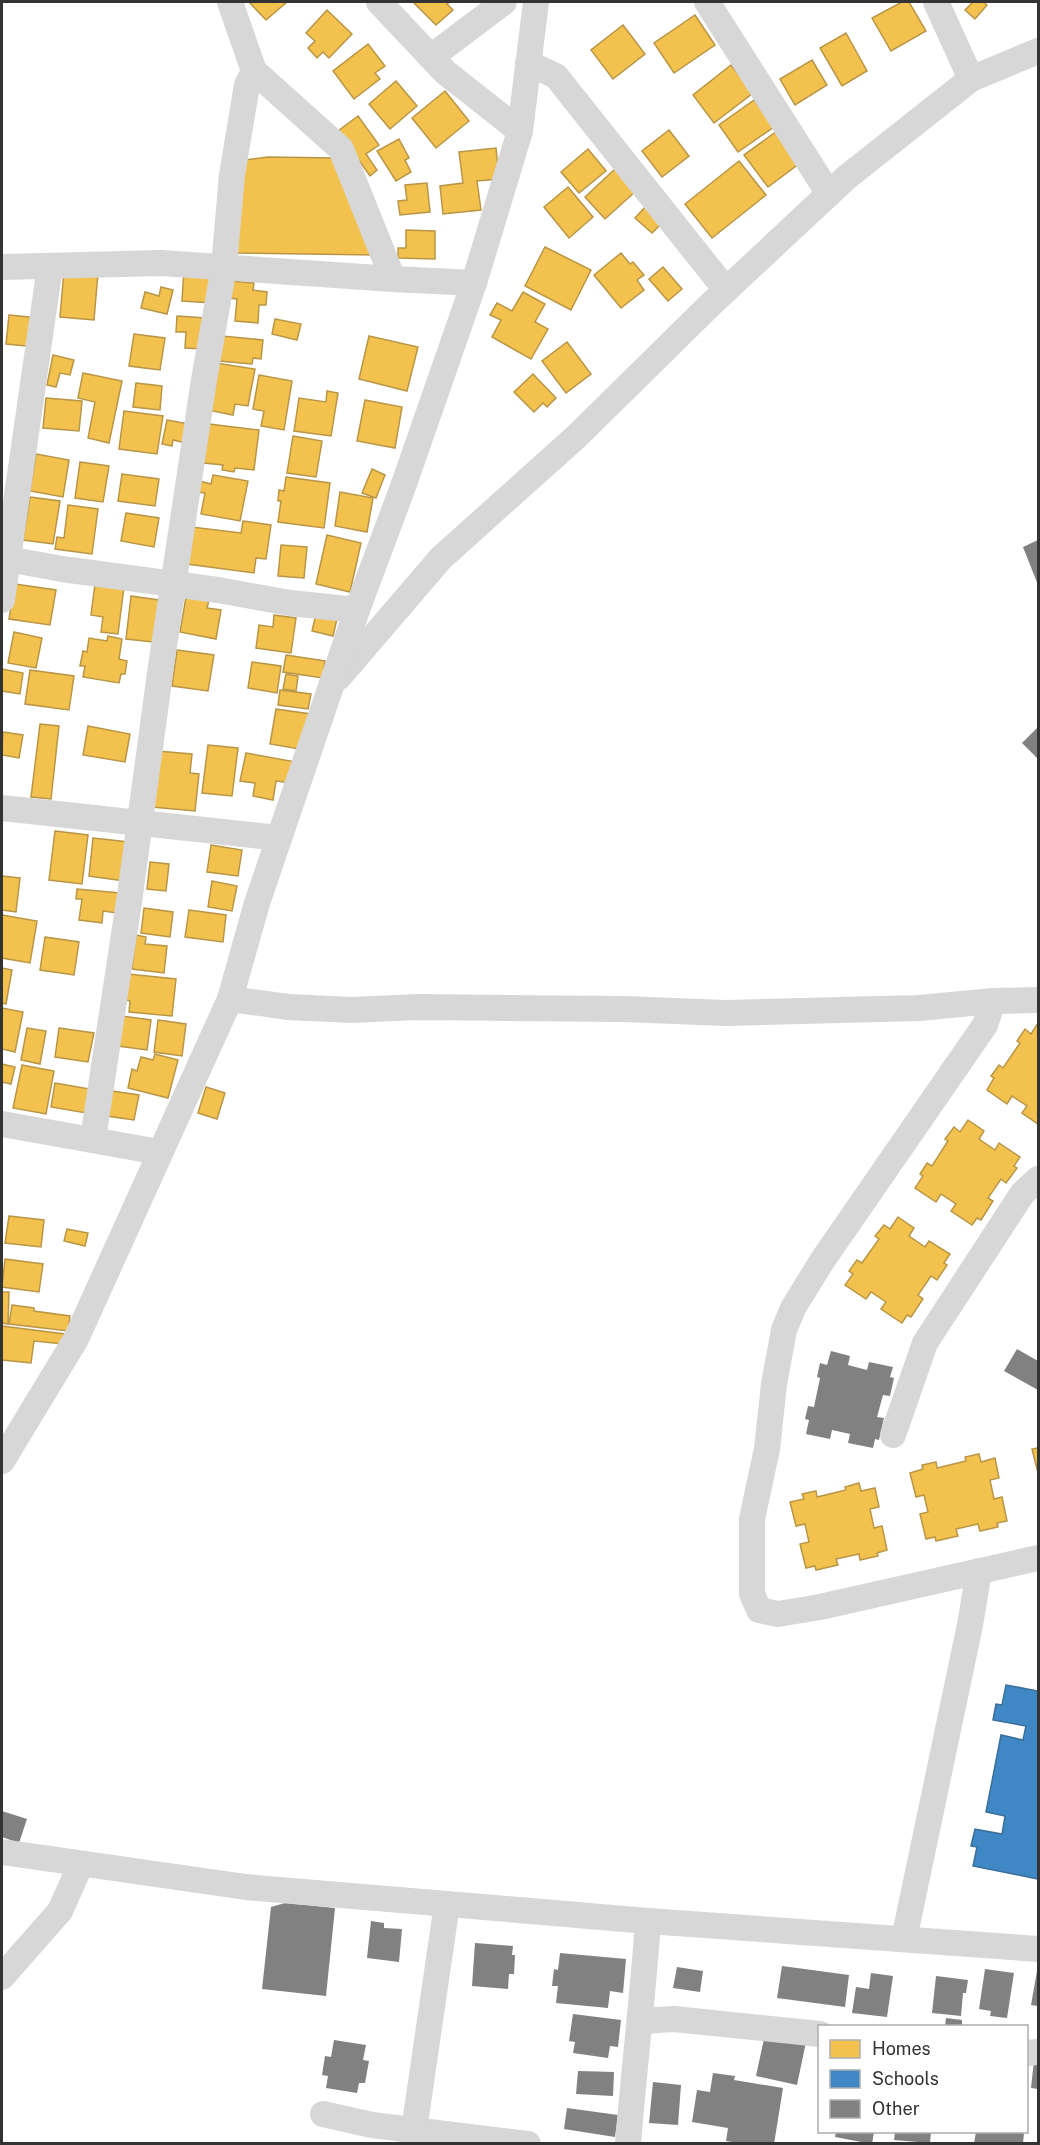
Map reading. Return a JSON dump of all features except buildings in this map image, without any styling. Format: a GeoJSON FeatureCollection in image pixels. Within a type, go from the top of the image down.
{"type":"FeatureCollection","features":[{"type":"Feature","properties":{"kind":"street"},"geometry":{"type":"LineString","coordinates":[[230,2],[254,71],[341,149],[393,279]]}},
{"type":"Feature","properties":{"kind":"street"},"geometry":{"type":"LineString","coordinates":[[379,2],[445,72],[520,131]]}},
{"type":"Feature","properties":{"kind":"street"},"geometry":{"type":"LineString","coordinates":[[431,57],[504,2]]}},
{"type":"Feature","properties":{"kind":"street"},"geometry":{"type":"LineString","coordinates":[[2,1461],[76,1339],[230,999],[257,903],[279,838],[357,610],[404,484],[474,283],[520,131],[536,2]]}},
{"type":"Feature","properties":{"kind":"street"},"geometry":{"type":"LineString","coordinates":[[707,2],[828,195]]}},
{"type":"Feature","properties":{"kind":"street"},"geometry":{"type":"LineString","coordinates":[[936,2],[971,80]]}},
{"type":"Feature","properties":{"kind":"street"},"geometry":{"type":"LineString","coordinates":[[331,687],[441,558],[577,436],[726,290],[847,177],[971,80],[1038,51]]}},
{"type":"Feature","properties":{"kind":"street"},"geometry":{"type":"LineString","coordinates":[[528,63],[556,76],[726,290]]}},
{"type":"Feature","properties":{"kind":"street"},"geometry":{"type":"LineString","coordinates":[[93,1140],[173,584],[224,267],[232,175],[247,86],[254,71]]}},
{"type":"Feature","properties":{"kind":"street"},"geometry":{"type":"LineString","coordinates":[[2,267],[161,263],[474,283]]}},
{"type":"Feature","properties":{"kind":"street"},"geometry":{"type":"LineString","coordinates":[[2,600],[5,559],[50,266]]}},
{"type":"Feature","properties":{"kind":"street"},"geometry":{"type":"LineString","coordinates":[[5,559],[290,603],[357,610]]}},
{"type":"Feature","properties":{"kind":"street"},"geometry":{"type":"LineString","coordinates":[[2,808],[279,838]]}},
{"type":"Feature","properties":{"kind":"street"},"geometry":{"type":"LineString","coordinates":[[230,999],[288,1007],[351,1010],[418,1006],[726,1013],[919,1008],[1038,1000]]}},
{"type":"Feature","properties":{"kind":"street"},"geometry":{"type":"LineString","coordinates":[[993,1002],[985,1025],[822,1261],[793,1308],[784,1330],[774,1384],[766,1449],[752,1519],[752,1594],[759,1610],[778,1614],[820,1607],[1038,1558]]}},
{"type":"Feature","properties":{"kind":"street"},"geometry":{"type":"LineString","coordinates":[[2,1124],[159,1152]]}},
{"type":"Feature","properties":{"kind":"street"},"geometry":{"type":"LineString","coordinates":[[893,1435],[925,1343],[1022,1194],[1038,1179]]}},
{"type":"Feature","properties":{"kind":"street"},"geometry":{"type":"LineString","coordinates":[[904,1939],[970,1625],[979,1571]]}},
{"type":"Feature","properties":{"kind":"street"},"geometry":{"type":"LineString","coordinates":[[2,1852],[246,1887],[648,1921],[1038,1949]]}},
{"type":"Feature","properties":{"kind":"street"},"geometry":{"type":"LineString","coordinates":[[2,1977],[60,1911],[81,1864]]}},
{"type":"Feature","properties":{"kind":"street"},"geometry":{"type":"LineString","coordinates":[[413,2137],[447,1904]]}},
{"type":"Feature","properties":{"kind":"street"},"geometry":{"type":"LineString","coordinates":[[628,2144],[636,2046],[641,2021],[648,1921]]}},
{"type":"Feature","properties":{"kind":"street"},"geometry":{"type":"LineString","coordinates":[[641,2021],[674,2019],[818,2034]]}},
{"type":"Feature","properties":{"kind":"street"},"geometry":{"type":"LineString","coordinates":[[323,2114],[413,2137],[528,2144]]}}]}
